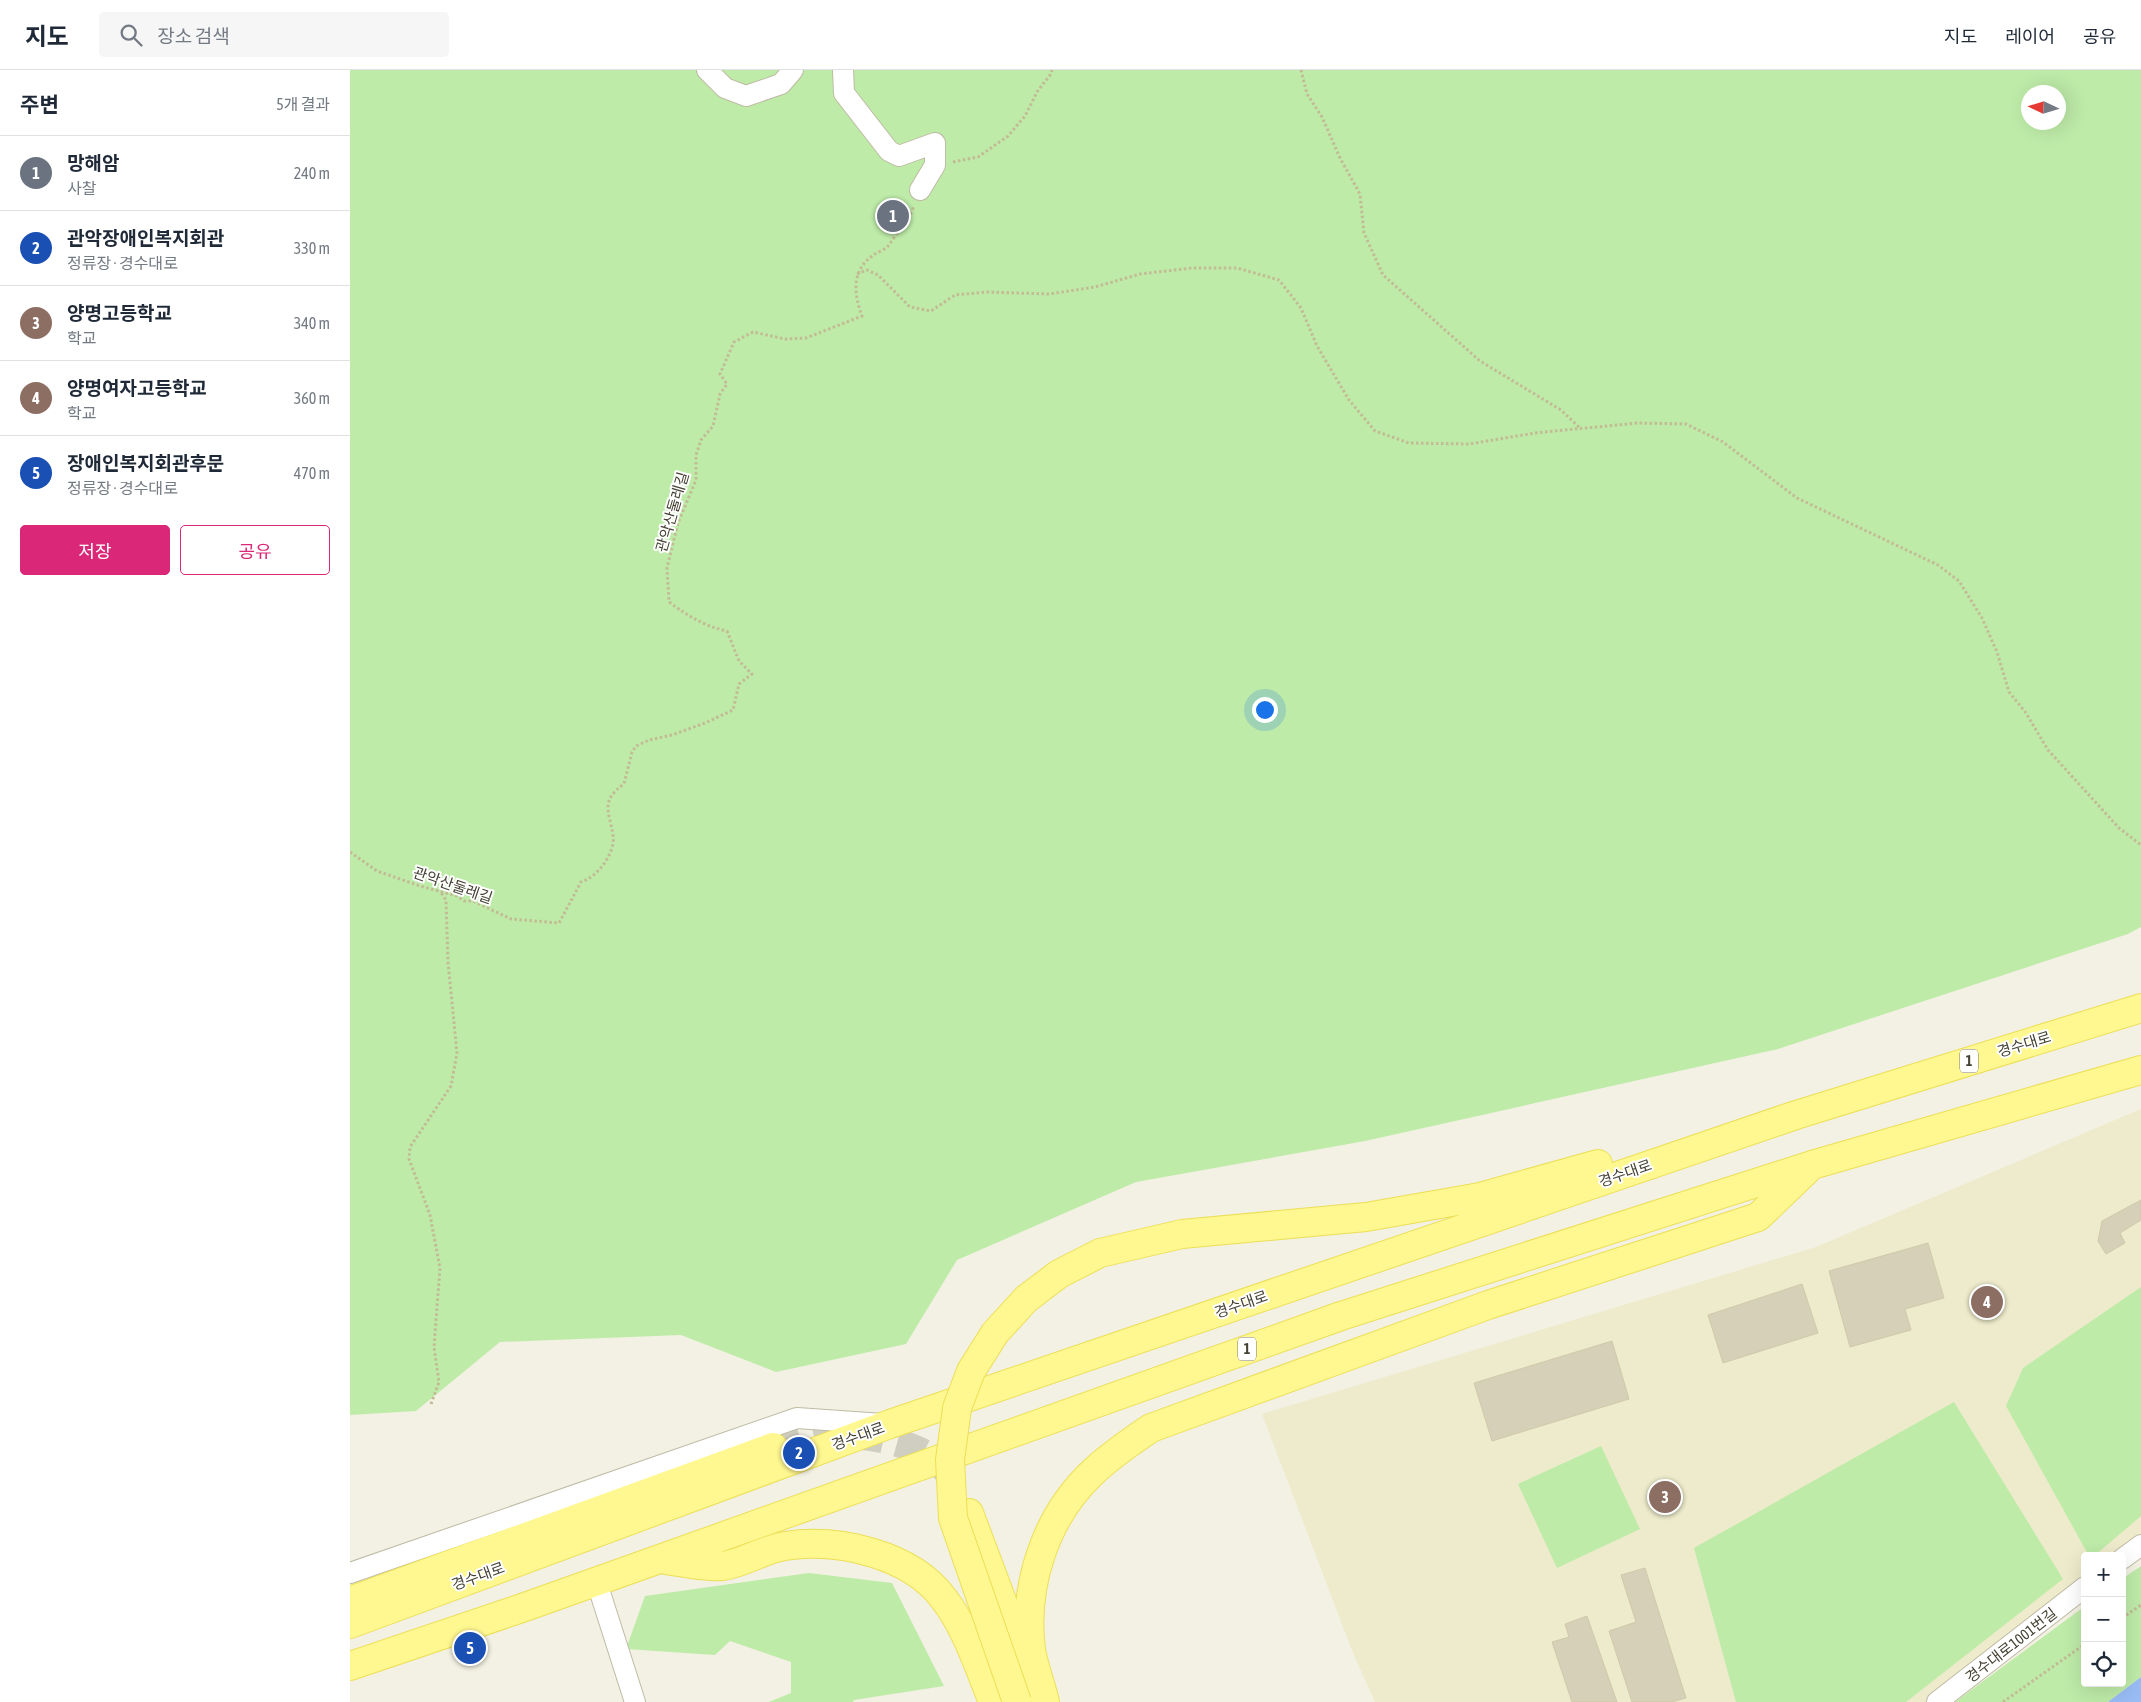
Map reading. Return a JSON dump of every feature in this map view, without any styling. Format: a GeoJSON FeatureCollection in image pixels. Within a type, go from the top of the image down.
{"type":"FeatureCollection","features":[{"type":"Feature","properties":{"kind":"main road","name":"경수대로"},"geometry":{"type":"LineString","coordinates":[[352,1617],[890,1424],[1796,1115],[2141,1008]]}},
{"type":"Feature","properties":{"kind":"main road","name":"1"},"geometry":{"type":"LineString","coordinates":[[355,1666],[1341,1316],[1812,1165],[2141,1070]]}},
{"type":"Feature","properties":{"kind":"main road"},"geometry":{"type":"LineString","coordinates":[[1017,1702],[953,1518],[950,1460],[957,1408],[971,1371],[995,1333],[1033,1294],[1059,1274],[1100,1253],[1182,1234],[1366,1217],[1480,1197],[1584,1168],[1796,1115]]}},
{"type":"Feature","properties":{"kind":"main road"},"geometry":{"type":"LineString","coordinates":[[1044,1702],[1032,1651],[1030,1609],[1034,1575],[1048,1537],[1064,1507],[1091,1473],[1116,1452],[1151,1428],[1488,1305],[1758,1217],[1812,1165]]}},
{"type":"Feature","properties":{"kind":"main road"},"geometry":{"type":"LineString","coordinates":[[352,1617],[773,1446]]}},
{"type":"Feature","properties":{"kind":"main road"},"geometry":{"type":"LineString","coordinates":[[969,1513],[1020,1652],[1044,1702]]}},
{"type":"Feature","properties":{"kind":"main road"},"geometry":{"type":"LineString","coordinates":[[657,1560],[723,1566],[784,1546],[820,1545],[862,1549],[900,1563],[924,1578],[944,1598],[964,1632],[994,1702]]}},
{"type":"Feature","properties":{"kind":"street"},"geometry":{"type":"LineString","coordinates":[[707,70],[725,88],[746,96],[780,84],[793,70]]}},
{"type":"Feature","properties":{"kind":"street"},"geometry":{"type":"LineString","coordinates":[[843,70],[844,93],[889,151],[899,156],[935,143],[935,165],[918,194]]}},
{"type":"Feature","properties":{"kind":"street"},"geometry":{"type":"LineString","coordinates":[[350,1573],[798,1418],[890,1424]]}},
{"type":"Feature","properties":{"kind":"street"},"geometry":{"type":"LineString","coordinates":[[2126,1556],[2141,1545]]}},
{"type":"Feature","properties":{"kind":"street"},"geometry":{"type":"LineString","coordinates":[[596,1580],[635,1702]]}},
{"type":"Feature","properties":{"kind":"street","name":"경수대로1001번길"},"geometry":{"type":"LineString","coordinates":[[1937,1702],[2081,1590]]}},
{"type":"Feature","properties":{"kind":"path"},"geometry":{"type":"LineString","coordinates":[[935,165],[978,157],[1008,136],[1025,116],[1037,92],[1052,70]]}},
{"type":"Feature","properties":{"kind":"path"},"geometry":{"type":"LineString","coordinates":[[1301,70],[1307,94],[1322,117],[1340,158],[1360,194],[1364,233],[1383,275],[1480,361],[1561,410],[1581,428]]}},
{"type":"Feature","properties":{"kind":"path"},"geometry":{"type":"LineString","coordinates":[[857,274],[871,256],[888,246],[892,237],[910,215],[918,194]]}},
{"type":"Feature","properties":{"kind":"path"},"geometry":{"type":"LineString","coordinates":[[857,274],[867,270],[872,272],[910,307],[930,311],[955,295],[986,292],[1049,294],[1095,287],[1140,274],[1192,268],[1237,268],[1279,280],[1301,308],[1317,346],[1349,400],[1375,431],[1409,443],[1469,444],[1581,428],[1637,423],[1686,424],[1723,442],[1797,498],[1938,565],[1959,581],[1982,618],[1997,652],[2009,692],[2026,712],[2048,750],[2119,828],[2141,845]]}},
{"type":"Feature","properties":{"kind":"path","name":"관악산둘레길"},"geometry":{"type":"LineString","coordinates":[[350,852],[377,871],[440,891],[464,901],[473,901],[511,919],[551,924],[559,923],[581,882],[589,880],[606,863],[613,846],[613,835],[606,811],[615,791],[624,784],[632,752],[636,746],[649,740],[672,735],[705,724],[733,710],[739,684],[752,674],[739,661],[727,631],[710,627],[690,618],[669,602],[668,568],[678,523],[696,480],[696,454],[701,440],[713,426],[720,394],[727,384],[720,374],[734,342],[753,332],[785,339],[806,338],[862,316],[855,296],[857,274]]}},
{"type":"Feature","properties":{"kind":"path"},"geometry":{"type":"LineString","coordinates":[[431,1404],[439,1382],[434,1347],[440,1268],[430,1215],[409,1159],[410,1147],[451,1086],[458,1053],[448,962],[446,900],[440,891]]}},
{"type":"Feature","properties":{"kind":"path"},"geometry":{"type":"LineString","coordinates":[[2126,1615],[2141,1605]]}},
{"type":"Feature","properties":{"kind":"path"},"geometry":{"type":"LineString","coordinates":[[2003,1702],[2081,1647]]}},
{"type":"Feature","properties":{"kind":"shaded area"},"geometry":{"type":"Polygon","coordinates":[[[2141,1109],[2141,1545],[2126,1554],[2126,1552],[2081,1552],[2081,1590],[1937,1702],[1375,1702],[1353,1653],[1262,1414],[1816,1247],[2141,1109]]]}},
{"type":"Feature","properties":{"kind":"green space"},"geometry":{"type":"Polygon","coordinates":[[[350,70],[2141,70],[2141,927],[2128,934],[1778,1049],[1365,1141],[1136,1182],[957,1260],[906,1344],[776,1372],[681,1335],[500,1342],[416,1411],[350,1415],[350,70]]]}},
{"type":"Feature","properties":{"kind":"green space"},"geometry":{"type":"Polygon","coordinates":[[[2141,1287],[2141,1516],[2099,1552],[2087,1552],[2006,1406],[2023,1368],[2141,1287]]]}},
{"type":"Feature","properties":{"kind":"green space"},"geometry":{"type":"Polygon","coordinates":[[[1954,1402],[2063,1579],[1906,1702],[1736,1702],[1694,1548],[1954,1402]]]}},
{"type":"Feature","properties":{"kind":"green space"},"geometry":{"type":"Polygon","coordinates":[[[1601,1446],[1640,1529],[1557,1568],[1518,1484],[1601,1446]]]}},
{"type":"Feature","properties":{"kind":"green space"},"geometry":{"type":"Polygon","coordinates":[[[2141,1566],[2141,1677],[2108,1702],[1955,1702],[2081,1609],[2081,1687],[2126,1687],[2126,1576],[2141,1566]]]}},
{"type":"Feature","properties":{"kind":"green space"},"geometry":{"type":"Polygon","coordinates":[[[809,1573],[892,1583],[944,1686],[854,1700],[853,1702],[769,1702],[791,1693],[791,1662],[730,1641],[715,1655],[626,1649],[645,1596],[809,1573]]]}},
{"type":"Feature","properties":{"kind":"water"},"geometry":{"type":"Polygon","coordinates":[[[2141,1677],[2141,1702],[2108,1702],[2141,1677]]]}},
{"type":"Feature","properties":{"kind":"building"},"geometry":{"type":"Polygon","coordinates":[[[2141,1200],[2141,1220],[2120,1233],[2125,1243],[2106,1254],[2098,1241],[2102,1221],[2141,1200]]]}},
{"type":"Feature","properties":{"kind":"building"},"geometry":{"type":"Polygon","coordinates":[[[1928,1243],[1944,1298],[1905,1309],[1911,1330],[1850,1347],[1829,1271],[1928,1243]]]}},
{"type":"Feature","properties":{"kind":"building"},"geometry":{"type":"Polygon","coordinates":[[[1802,1284],[1818,1333],[1723,1363],[1708,1315],[1802,1284]]]}},
{"type":"Feature","properties":{"kind":"building"},"geometry":{"type":"Polygon","coordinates":[[[1612,1341],[1629,1399],[1492,1441],[1474,1383],[1612,1341]]]}},
{"type":"Feature","properties":{"kind":"building"},"geometry":{"type":"Polygon","coordinates":[[[1645,1568],[1686,1698],[1672,1702],[1632,1702],[1609,1631],[1636,1622],[1621,1575],[1645,1568]]]}},
{"type":"Feature","properties":{"kind":"building"},"geometry":{"type":"Polygon","coordinates":[[[1587,1616],[1617,1702],[1572,1702],[1552,1642],[1569,1637],[1565,1624],[1587,1616]]]}},
{"type":"Feature","properties":{"kind":"tunnel"},"geometry":{"type":"LineString","coordinates":[[773,1447],[826,1436],[857,1435],[910,1447],[926,1454],[939,1463],[949,1474]]}},
{"type":"Feature","properties":{"kind":"place","name":"망해암"},"geometry":{"type":"Point","coordinates":[893,216]}},
{"type":"Feature","properties":{"kind":"place","name":"양명여자고등학교"},"geometry":{"type":"Point","coordinates":[1987,1302]}},
{"type":"Feature","properties":{"kind":"place","name":"관악장애인복지회관"},"geometry":{"type":"Point","coordinates":[799,1453]}},
{"type":"Feature","properties":{"kind":"place","name":"양명고등학교"},"geometry":{"type":"Point","coordinates":[1665,1497]}},
{"type":"Feature","properties":{"kind":"place","name":"장애인복지회관후문"},"geometry":{"type":"Point","coordinates":[470,1648]}}]}
